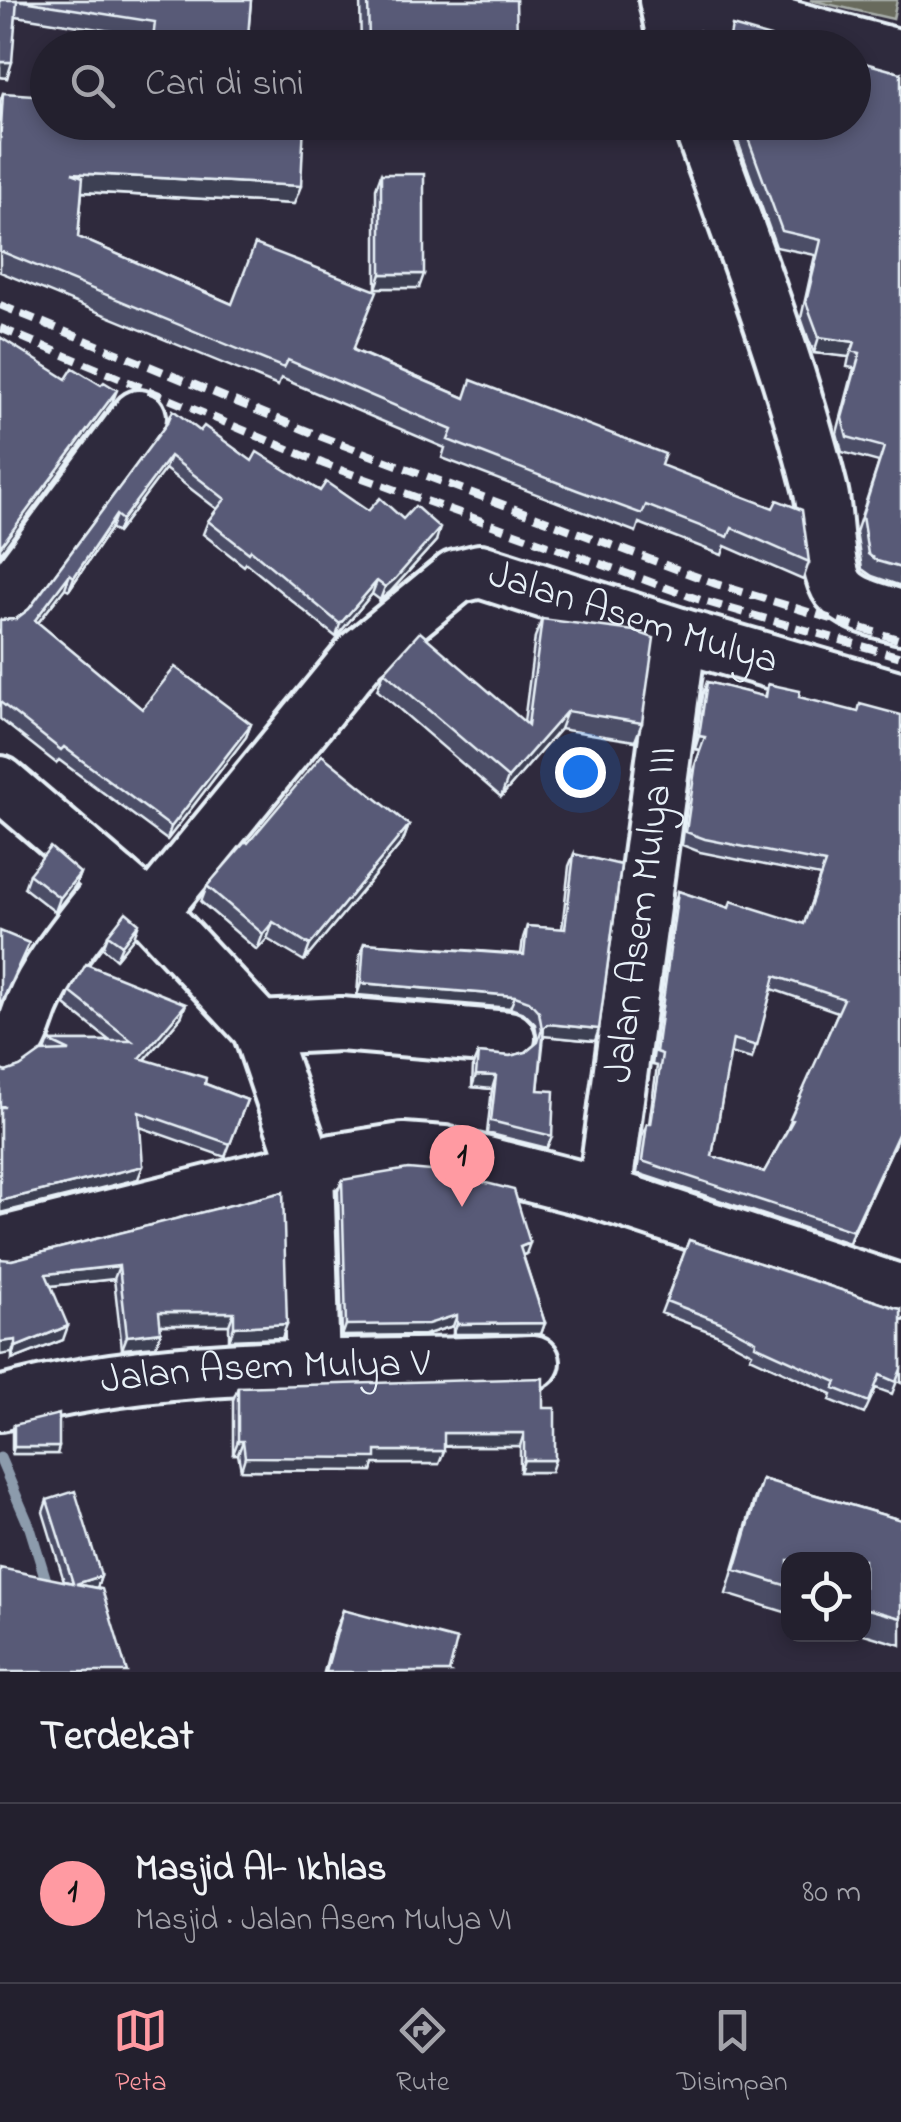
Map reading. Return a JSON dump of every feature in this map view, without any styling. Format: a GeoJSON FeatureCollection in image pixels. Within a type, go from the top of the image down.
{"type":"FeatureCollection","features":[{"type":"Feature","properties":{"kind":"street"},"geometry":{"type":"LineString","coordinates":[[666,0],[672,30]]}},
{"type":"Feature","properties":{"kind":"street"},"geometry":{"type":"LineString","coordinates":[[696,0],[712,8],[797,30]]}},
{"type":"Feature","properties":{"kind":"street"},"geometry":{"type":"LineString","coordinates":[[871,49],[901,57]]}},
{"type":"Feature","properties":{"kind":"street"},"geometry":{"type":"LineString","coordinates":[[706,140],[769,314],[827,516],[831,564],[838,588],[878,609]]}},
{"type":"Feature","properties":{"kind":"street"},"geometry":{"type":"LineString","coordinates":[[0,604],[138,417]]}},
{"type":"Feature","properties":{"kind":"street","name":"Jalan Asem Mulya"},"geometry":{"type":"LineString","coordinates":[[0,1055],[11,1050],[22,1034],[40,987],[134,897],[362,654],[456,577],[480,571],[680,635],[901,698]]}},
{"type":"Feature","properties":{"kind":"street","name":"Jalan Asem Mulya III"},"geometry":{"type":"LineString","coordinates":[[604,1194],[680,635]]}},
{"type":"Feature","properties":{"kind":"street"},"geometry":{"type":"LineString","coordinates":[[0,784],[134,897],[259,1028],[307,1169],[313,1368]]}},
{"type":"Feature","properties":{"kind":"street"},"geometry":{"type":"LineString","coordinates":[[259,1028],[340,1024],[508,1038]]}},
{"type":"Feature","properties":{"kind":"street"},"geometry":{"type":"LineString","coordinates":[[0,1244],[307,1169],[403,1150],[444,1153],[604,1194],[901,1292]]}},
{"type":"Feature","properties":{"kind":"street","name":"Jalan Asem Mulya V"},"geometry":{"type":"LineString","coordinates":[[0,1404],[61,1387],[206,1371],[533,1362]]}},
{"type":"Feature","properties":{"kind":"green space"},"geometry":{"type":"Polygon","coordinates":[[[810,0],[897,0],[893,19],[810,0]]]}},
{"type":"Feature","properties":{"kind":"building"},"geometry":{"type":"Polygon","coordinates":[[[0,0],[17,0],[12,62],[0,62],[0,0]]]}},
{"type":"Feature","properties":{"kind":"building"},"geometry":{"type":"Polygon","coordinates":[[[17,0],[251,0],[248,30],[154,30],[155,22],[17,0]]]}},
{"type":"Feature","properties":{"kind":"building"},"geometry":{"type":"Polygon","coordinates":[[[368,0],[516,0],[517,30],[369,30],[368,0]]]}},
{"type":"Feature","properties":{"kind":"building"},"geometry":{"type":"Polygon","coordinates":[[[871,65],[901,73],[901,568],[868,554],[862,516],[884,447],[847,437],[842,418],[860,353],[852,351],[855,342],[819,337],[806,302],[821,240],[782,231],[749,140],[871,140],[871,65]]]}},
{"type":"Feature","properties":{"kind":"building"},"geometry":{"type":"Polygon","coordinates":[[[3,93],[30,95],[30,140],[303,140],[301,186],[72,173],[83,177],[78,237],[232,304],[255,244],[377,291],[353,350],[465,398],[471,380],[665,454],[661,465],[773,508],[777,500],[802,510],[809,562],[732,528],[728,537],[646,505],[642,514],[577,490],[448,440],[452,430],[288,360],[284,368],[0,251],[3,93]]]}},
{"type":"Feature","properties":{"kind":"building"},"geometry":{"type":"Polygon","coordinates":[[[381,174],[424,174],[424,274],[381,274],[381,174]]]}},
{"type":"Feature","properties":{"kind":"building"},"geometry":{"type":"Polygon","coordinates":[[[0,337],[66,379],[73,368],[117,390],[0,547],[0,337]]]}},
{"type":"Feature","properties":{"kind":"building"},"geometry":{"type":"Polygon","coordinates":[[[173,410],[200,431],[204,426],[252,461],[257,452],[320,491],[326,482],[368,511],[380,498],[403,519],[415,506],[440,528],[395,579],[385,587],[377,581],[340,624],[251,550],[249,553],[208,521],[225,499],[170,456],[122,520],[116,515],[74,577],[70,574],[35,620],[142,709],[175,667],[251,724],[171,827],[0,702],[0,620],[16,619],[29,609],[173,410]]]}},
{"type":"Feature","properties":{"kind":"building"},"geometry":{"type":"Polygon","coordinates":[[[542,619],[634,631],[654,638],[642,723],[567,711],[508,778],[384,672],[420,632],[528,725],[542,619]]]}},
{"type":"Feature","properties":{"kind":"building"},"geometry":{"type":"Polygon","coordinates":[[[707,682],[766,697],[768,684],[800,691],[799,697],[858,712],[860,704],[901,715],[901,1128],[853,1231],[642,1161],[662,1054],[656,1052],[678,891],[729,908],[731,901],[804,924],[825,863],[686,832],[696,762],[705,737],[699,736],[707,682]],[[775,976],[757,1046],[733,1039],[712,1156],[764,1172],[793,1120],[790,1119],[844,999],[775,976]]]}},
{"type":"Feature","properties":{"kind":"building"},"geometry":{"type":"Polygon","coordinates":[[[322,755],[409,825],[310,945],[273,922],[263,934],[207,886],[322,755]]]}},
{"type":"Feature","properties":{"kind":"building"},"geometry":{"type":"Polygon","coordinates":[[[50,847],[80,873],[60,898],[29,874],[50,847]]]}},
{"type":"Feature","properties":{"kind":"building"},"geometry":{"type":"Polygon","coordinates":[[[574,854],[621,865],[599,1029],[548,1024],[544,1027],[538,1090],[554,1091],[552,1136],[491,1121],[496,1076],[476,1075],[478,1053],[510,1056],[526,1052],[538,1042],[542,1029],[539,1012],[529,1001],[515,996],[361,983],[364,943],[524,955],[527,926],[565,929],[574,854]]]}},
{"type":"Feature","properties":{"kind":"building"},"geometry":{"type":"Polygon","coordinates":[[[126,912],[139,923],[122,945],[108,935],[126,912]]]}},
{"type":"Feature","properties":{"kind":"building"},"geometry":{"type":"Polygon","coordinates":[[[0,931],[29,943],[0,1006],[0,931]]]}},
{"type":"Feature","properties":{"kind":"building"},"geometry":{"type":"Polygon","coordinates":[[[86,964],[186,1004],[140,1058],[206,1078],[205,1084],[247,1100],[230,1144],[139,1112],[143,1166],[0,1201],[0,1107],[5,1107],[0,1105],[0,1070],[20,1067],[41,1052],[70,1051],[49,1041],[132,1041],[70,992],[86,964]]]}},
{"type":"Feature","properties":{"kind":"building"},"geometry":{"type":"Polygon","coordinates":[[[408,1169],[443,1172],[514,1190],[530,1243],[520,1247],[545,1323],[457,1324],[457,1315],[428,1324],[346,1325],[342,1180],[408,1169]]]}},
{"type":"Feature","properties":{"kind":"building"},"geometry":{"type":"Polygon","coordinates":[[[283,1192],[287,1324],[234,1327],[234,1312],[159,1312],[161,1332],[127,1336],[119,1266],[46,1274],[68,1326],[16,1347],[16,1340],[0,1342],[0,1259],[12,1260],[283,1192]]]}},
{"type":"Feature","properties":{"kind":"building"},"geometry":{"type":"Polygon","coordinates":[[[689,1240],[901,1309],[901,1369],[896,1382],[880,1375],[869,1402],[834,1388],[837,1382],[755,1345],[756,1341],[720,1322],[666,1301],[689,1240]]]}},
{"type":"Feature","properties":{"kind":"building"},"geometry":{"type":"Polygon","coordinates":[[[543,1378],[543,1408],[555,1408],[555,1460],[524,1460],[524,1433],[444,1433],[444,1451],[376,1451],[376,1458],[245,1457],[243,1441],[238,1441],[238,1387],[543,1378]]]}},
{"type":"Feature","properties":{"kind":"building"},"geometry":{"type":"Polygon","coordinates":[[[59,1414],[59,1447],[14,1447],[14,1425],[59,1414]]]}},
{"type":"Feature","properties":{"kind":"building"},"geometry":{"type":"Polygon","coordinates":[[[762,1479],[901,1520],[901,1618],[871,1610],[871,1552],[781,1552],[781,1584],[735,1570],[762,1479]]]}},
{"type":"Feature","properties":{"kind":"building"},"geometry":{"type":"Polygon","coordinates":[[[75,1491],[101,1576],[76,1584],[102,1589],[127,1672],[0,1672],[0,1568],[73,1583],[47,1500],[75,1491]]]}},
{"type":"Feature","properties":{"kind":"building"},"geometry":{"type":"Polygon","coordinates":[[[343,1610],[457,1640],[449,1672],[326,1672],[343,1610]]]}},
{"type":"Feature","properties":{"kind":"waterway"},"geometry":{"type":"LineString","coordinates":[[0,1458],[30,1528],[49,1590]]}},
{"type":"Feature","properties":{"kind":"railway"},"geometry":{"type":"LineString","coordinates":[[0,305],[322,437],[716,584],[901,640]]}},
{"type":"Feature","properties":{"kind":"railway"},"geometry":{"type":"LineString","coordinates":[[0,328],[324,464],[703,601],[901,657]]}},
{"type":"Feature","properties":{"kind":"place","name":"Masjid Al- Ikhlas"},"geometry":{"type":"Point","coordinates":[462,1207]}}]}
